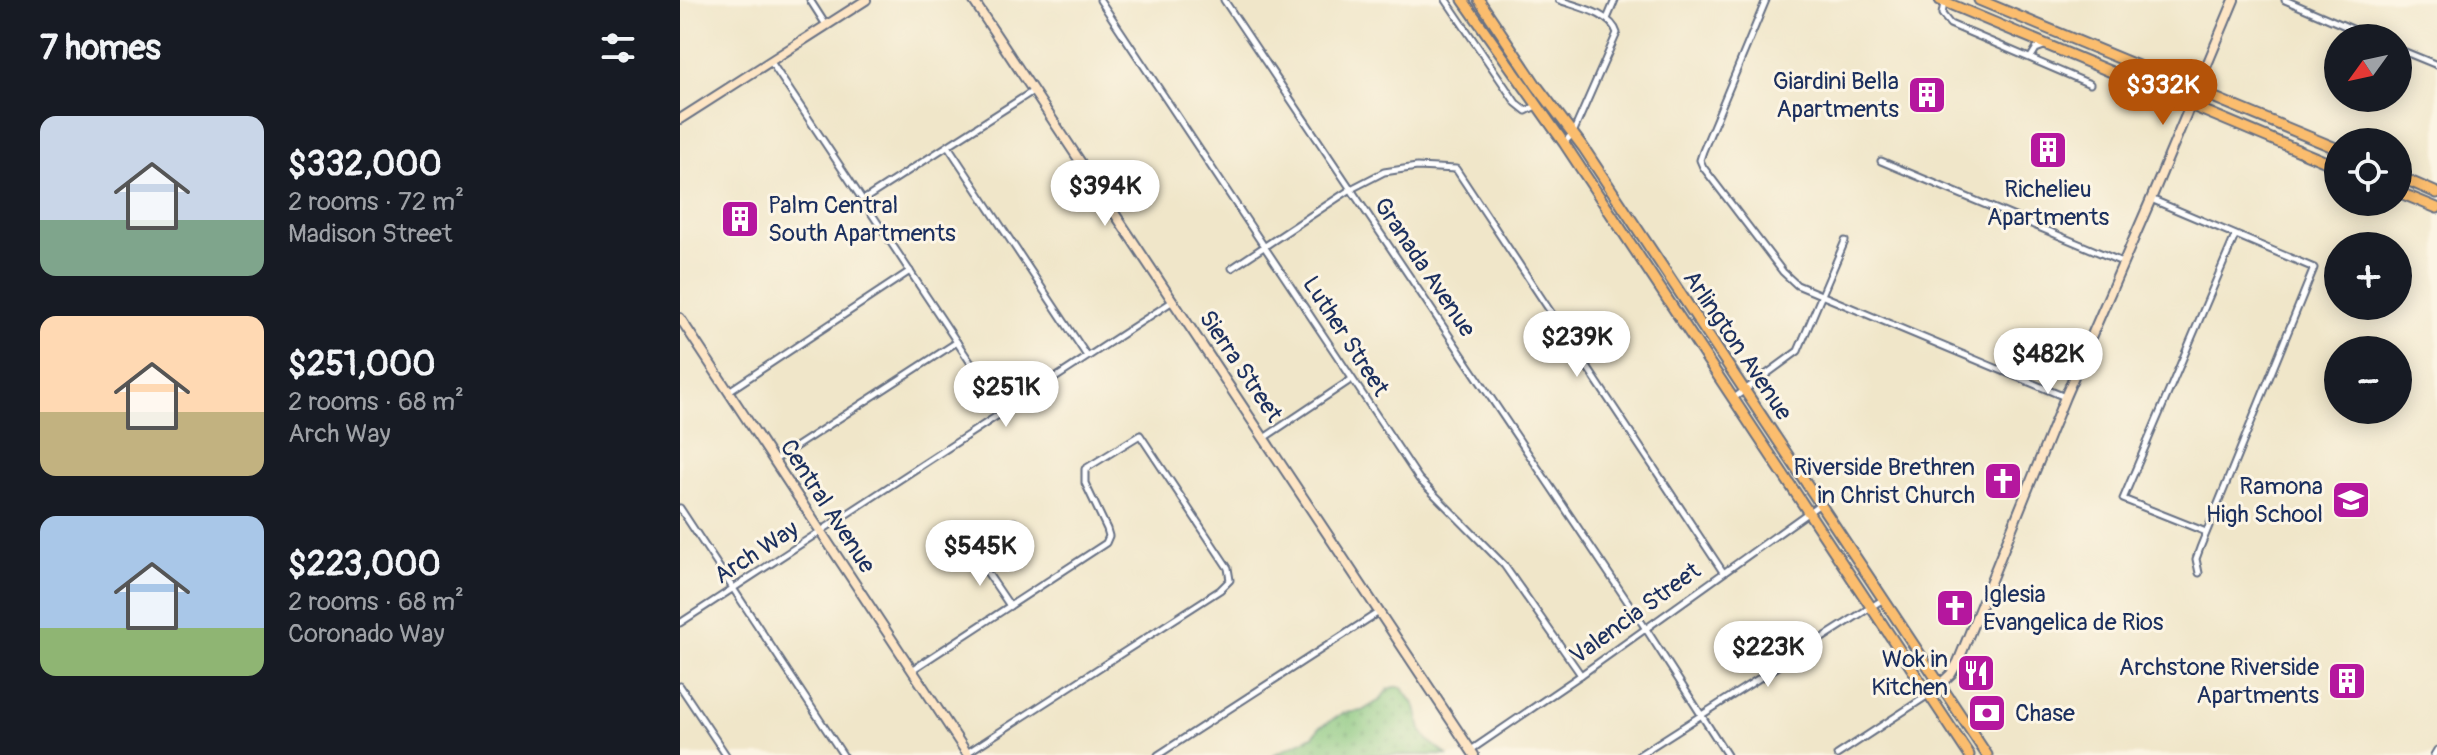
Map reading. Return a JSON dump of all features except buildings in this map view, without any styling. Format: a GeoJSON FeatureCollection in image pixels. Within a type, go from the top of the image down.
{"type":"FeatureCollection","features":[{"type":"Feature","properties":{"kind":"main road"},"geometry":{"type":"LineString","coordinates":[[680,119],[866,0]]}},
{"type":"Feature","properties":{"kind":"main road","name":"Sierra Street"},"geometry":{"type":"LineString","coordinates":[[973,0],[1473,752]]}},
{"type":"Feature","properties":{"kind":"main road","name":"Arlington Avenue"},"geometry":{"type":"LineString","coordinates":[[1463,0],[1564,143],[1969,755]]}},
{"type":"Feature","properties":{"kind":"main road","name":"Arlington Avenue"},"geometry":{"type":"LineString","coordinates":[[1479,0],[1536,85],[1573,133],[1987,755]]}},
{"type":"Feature","properties":{"kind":"main road"},"geometry":{"type":"LineString","coordinates":[[1979,0],[2324,143]]}},
{"type":"Feature","properties":{"kind":"main road"},"geometry":{"type":"LineString","coordinates":[[1930,694],[1951,674],[1958,662],[2065,397],[2234,0]]}},
{"type":"Feature","properties":{"kind":"main road"},"geometry":{"type":"LineString","coordinates":[[1942,1],[2324,161]]}},
{"type":"Feature","properties":{"kind":"main road"},"geometry":{"type":"LineString","coordinates":[[2412,182],[2437,193]]}},
{"type":"Feature","properties":{"kind":"main road"},"geometry":{"type":"LineString","coordinates":[[2412,198],[2437,208]]}},
{"type":"Feature","properties":{"kind":"main road","name":"Central Avenue"},"geometry":{"type":"LineString","coordinates":[[680,318],[968,754]]}},
{"type":"Feature","properties":{"kind":"street"},"geometry":{"type":"LineString","coordinates":[[810,0],[826,25]]}},
{"type":"Feature","properties":{"kind":"street","name":"Luther Street"},"geometry":{"type":"LineString","coordinates":[[1100,0],[1419,479],[1504,565],[1581,675]]}},
{"type":"Feature","properties":{"kind":"street","name":"Granada Avenue"},"geometry":{"type":"LineString","coordinates":[[1224,0],[1646,629],[1727,755]]}},
{"type":"Feature","properties":{"kind":"street"},"geometry":{"type":"LineString","coordinates":[[1559,0],[1607,19],[1617,33],[1573,133],[1564,143]]}},
{"type":"Feature","properties":{"kind":"street"},"geometry":{"type":"LineString","coordinates":[[1607,19],[1615,0]]}},
{"type":"Feature","properties":{"kind":"street"},"geometry":{"type":"LineString","coordinates":[[1766,0],[1700,160],[1783,272],[1797,285],[1821,296],[2065,397]]}},
{"type":"Feature","properties":{"kind":"street"},"geometry":{"type":"LineString","coordinates":[[2285,0],[2341,24]]}},
{"type":"Feature","properties":{"kind":"street"},"geometry":{"type":"LineString","coordinates":[[1448,1],[1516,103],[1526,111],[1536,106]]}},
{"type":"Feature","properties":{"kind":"street"},"geometry":{"type":"LineString","coordinates":[[1942,1],[1942,14],[1950,24],[2090,84]]}},
{"type":"Feature","properties":{"kind":"street"},"geometry":{"type":"LineString","coordinates":[[2031,57],[2036,49],[2049,45]]}},
{"type":"Feature","properties":{"kind":"street"},"geometry":{"type":"LineString","coordinates":[[2412,55],[2437,65]]}},
{"type":"Feature","properties":{"kind":"street"},"geometry":{"type":"LineString","coordinates":[[771,61],[1004,413]]}},
{"type":"Feature","properties":{"kind":"street"},"geometry":{"type":"LineString","coordinates":[[863,200],[1033,91]]}},
{"type":"Feature","properties":{"kind":"street"},"geometry":{"type":"LineString","coordinates":[[948,146],[1087,356]]}},
{"type":"Feature","properties":{"kind":"street"},"geometry":{"type":"LineString","coordinates":[[1881,161],[2122,262]]}},
{"type":"Feature","properties":{"kind":"street"},"geometry":{"type":"LineString","coordinates":[[1232,268],[1351,189],[1384,172],[1417,167],[1456,169],[1723,572]]}},
{"type":"Feature","properties":{"kind":"street"},"geometry":{"type":"LineString","coordinates":[[2151,199],[2314,268],[2206,532],[2196,559],[2199,573]]}},
{"type":"Feature","properties":{"kind":"street"},"geometry":{"type":"LineString","coordinates":[[2206,532],[2123,499],[2235,236]]}},
{"type":"Feature","properties":{"kind":"street"},"geometry":{"type":"LineString","coordinates":[[1734,398],[1798,351],[1845,241]]}},
{"type":"Feature","properties":{"kind":"street"},"geometry":{"type":"LineString","coordinates":[[728,391],[910,271]]}},
{"type":"Feature","properties":{"kind":"street","name":"Arch Way"},"geometry":{"type":"LineString","coordinates":[[680,623],[1173,301]]}},
{"type":"Feature","properties":{"kind":"street"},"geometry":{"type":"LineString","coordinates":[[774,461],[957,342]]}},
{"type":"Feature","properties":{"kind":"street"},"geometry":{"type":"LineString","coordinates":[[1264,438],[1352,379]]}},
{"type":"Feature","properties":{"kind":"street"},"geometry":{"type":"LineString","coordinates":[[912,670],[1106,543],[1109,536],[1085,483],[1085,469],[1140,435],[1228,568],[1230,580],[1220,590],[968,754]]}},
{"type":"Feature","properties":{"kind":"street","name":"Valencia Street"},"geometry":{"type":"LineString","coordinates":[[1473,752],[1820,504]]}},
{"type":"Feature","properties":{"kind":"street"},"geometry":{"type":"LineString","coordinates":[[680,508],[843,755]]}},
{"type":"Feature","properties":{"kind":"street"},"geometry":{"type":"LineString","coordinates":[[956,560],[963,561],[1007,532],[1014,522]]}},
{"type":"Feature","properties":{"kind":"street"},"geometry":{"type":"LineString","coordinates":[[974,553],[1010,606]]}},
{"type":"Feature","properties":{"kind":"street"},"geometry":{"type":"LineString","coordinates":[[1639,755],[1882,600]]}},
{"type":"Feature","properties":{"kind":"street"},"geometry":{"type":"LineString","coordinates":[[1158,755],[1379,611]]}},
{"type":"Feature","properties":{"kind":"street"},"geometry":{"type":"LineString","coordinates":[[680,686],[726,755]]}},
{"type":"Feature","properties":{"kind":"street"},"geometry":{"type":"LineString","coordinates":[[1837,755],[1930,694]]}},
{"type":"Feature","properties":{"kind":"green space"},"geometry":{"type":"Polygon","coordinates":[[[1394,687],[1402,687],[1416,707],[1421,730],[1447,755],[1273,755],[1313,736],[1320,727],[1344,713],[1362,711],[1394,687]]]}},
{"type":"Feature","properties":{"kind":"place","name":"Giardini Bella Apartments"},"geometry":{"type":"Point","coordinates":[1927,95]}},
{"type":"Feature","properties":{"kind":"place","name":"Richelieu Apartments"},"geometry":{"type":"Point","coordinates":[2048,150]}},
{"type":"Feature","properties":{"kind":"place","name":"Palm Central South Apartments"},"geometry":{"type":"Point","coordinates":[740,219]}},
{"type":"Feature","properties":{"kind":"place","name":"Riverside Brethren in Christ Church"},"geometry":{"type":"Point","coordinates":[2003,481]}},
{"type":"Feature","properties":{"kind":"place","name":"Ramona High School"},"geometry":{"type":"Point","coordinates":[2351,500]}},
{"type":"Feature","properties":{"kind":"place","name":"Iglesia Evangelica de Rios"},"geometry":{"type":"Point","coordinates":[1955,608]}},
{"type":"Feature","properties":{"kind":"place","name":"Wok in Kitchen"},"geometry":{"type":"Point","coordinates":[1976,673]}},
{"type":"Feature","properties":{"kind":"place","name":"Archstone Riverside Apartments"},"geometry":{"type":"Point","coordinates":[2347,681]}},
{"type":"Feature","properties":{"kind":"place","name":"Chase"},"geometry":{"type":"Point","coordinates":[1987,713]}}]}
